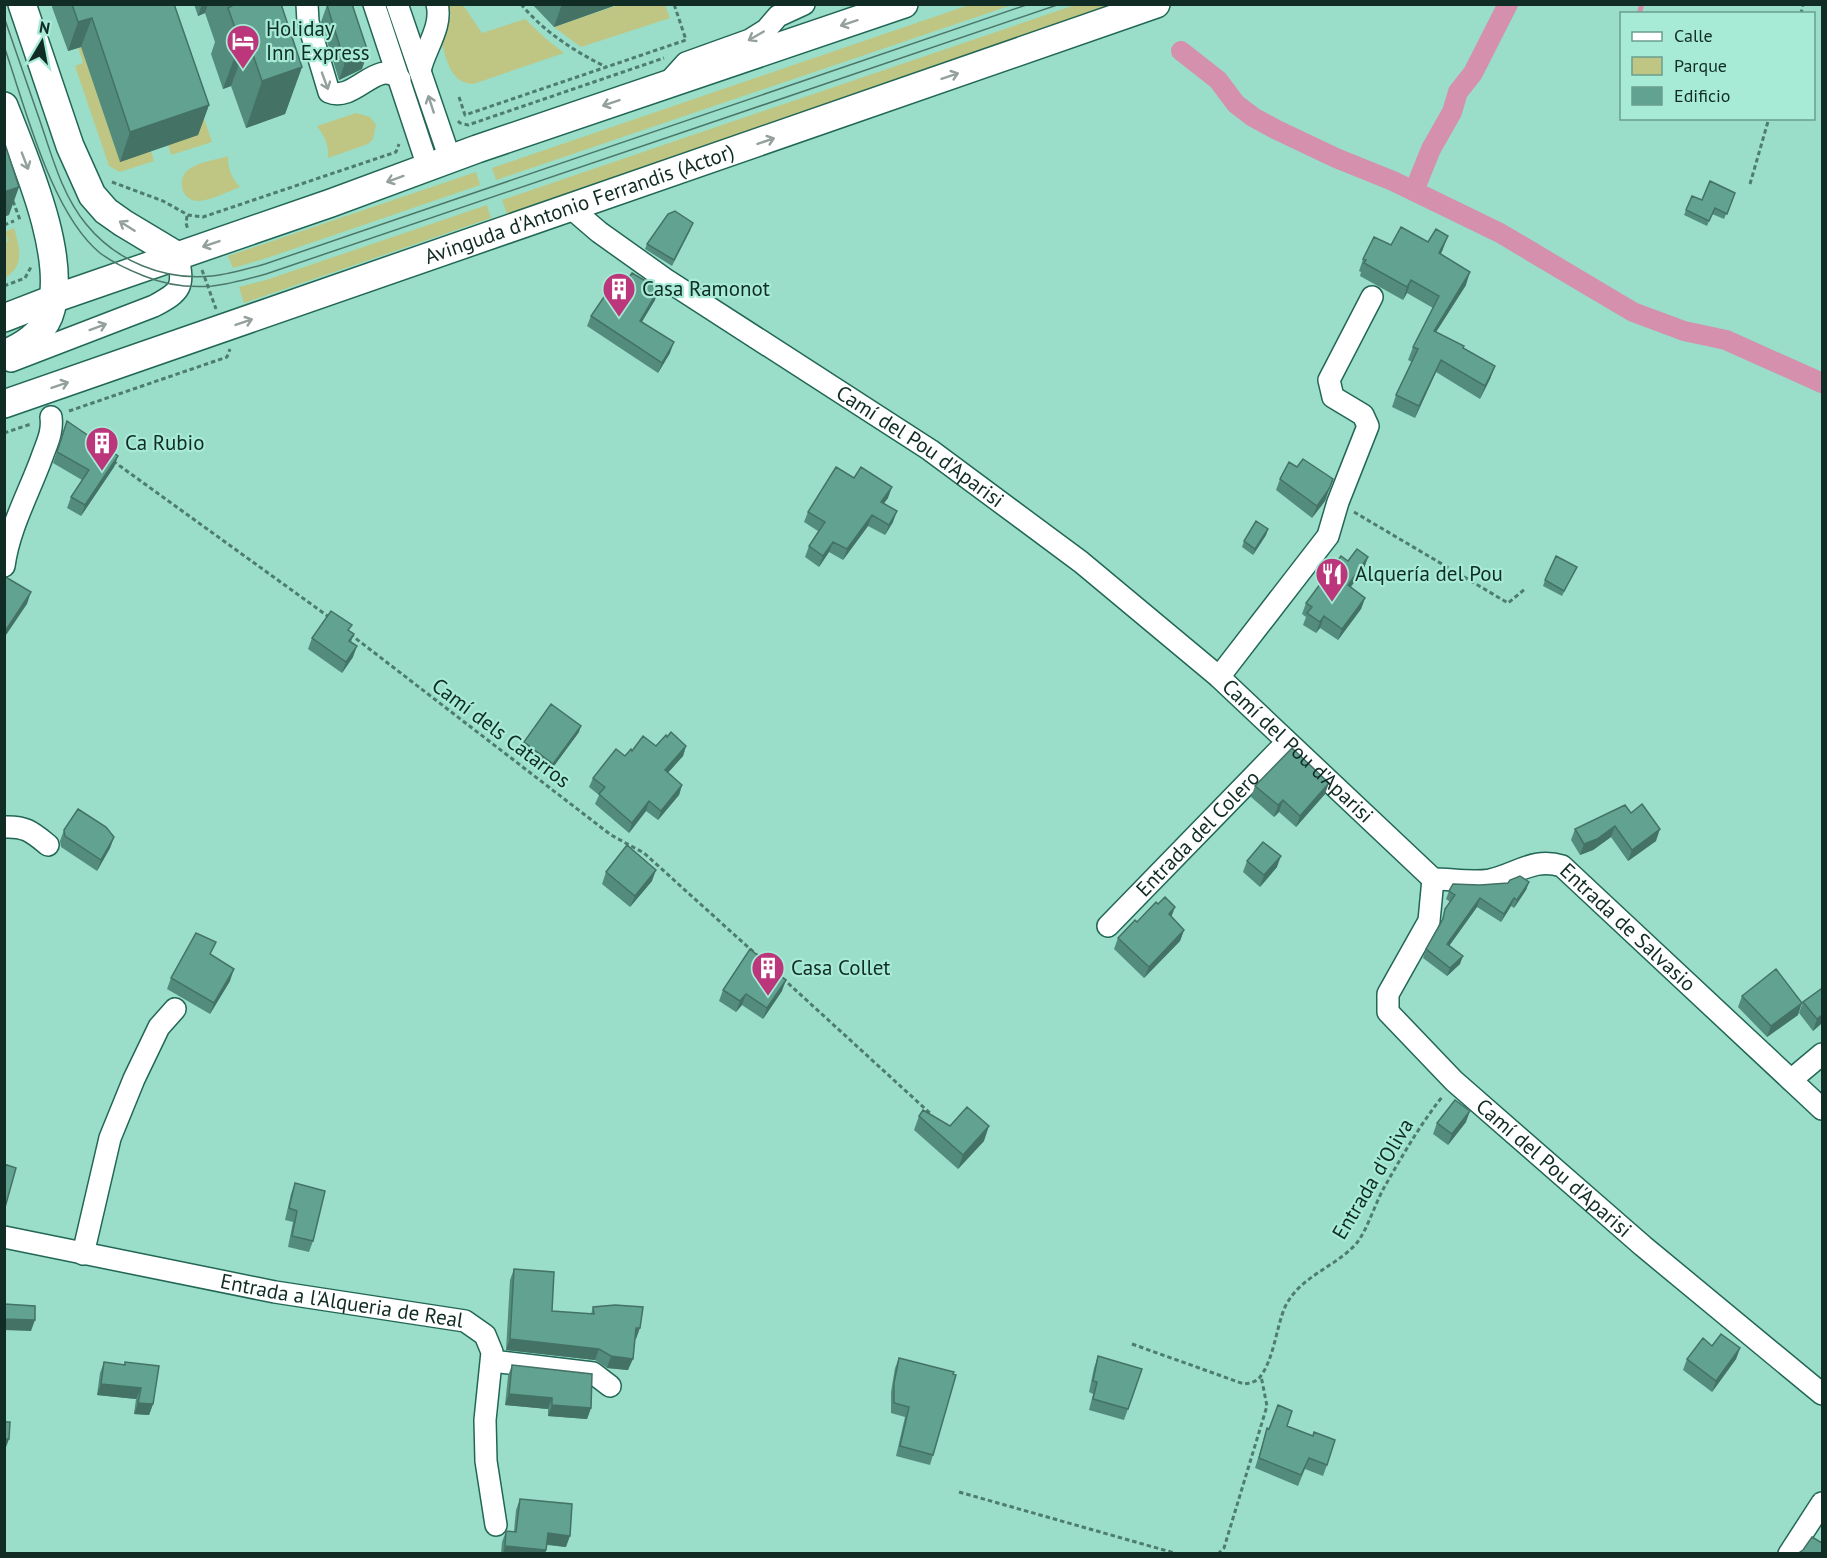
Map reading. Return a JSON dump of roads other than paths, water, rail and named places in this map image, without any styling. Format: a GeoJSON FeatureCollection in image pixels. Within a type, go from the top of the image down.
{"type":"FeatureCollection","features":[{"type":"Feature","properties":{"kind":"main road"},"geometry":{"type":"LineString","coordinates":[[22,4],[69,146],[92,195],[106,211],[123,223],[189,260]]}},
{"type":"Feature","properties":{"kind":"main road"},"geometry":{"type":"LineString","coordinates":[[4,318],[53,299],[189,260],[439,163],[904,4]]}},
{"type":"Feature","properties":{"kind":"main road","name":"Avinguda d'Antonio Ferrandis (Actor)"},"geometry":{"type":"LineString","coordinates":[[4,404],[1156,4]]}},
{"type":"Feature","properties":{"kind":"main road"},"geometry":{"type":"LineString","coordinates":[[4,106],[36,190],[51,246],[54,273],[53,299],[48,318],[36,335],[15,350],[4,354]]}},
{"type":"Feature","properties":{"kind":"street"},"geometry":{"type":"LineString","coordinates":[[307,4],[308,22],[330,92],[337,95],[350,92],[371,78],[387,72],[394,73],[400,79]]}},
{"type":"Feature","properties":{"kind":"street"},"geometry":{"type":"LineString","coordinates":[[374,4],[400,79],[439,163]]}},
{"type":"Feature","properties":{"kind":"street"},"geometry":{"type":"LineString","coordinates":[[397,4],[420,71],[439,163]]}},
{"type":"Feature","properties":{"kind":"street"},"geometry":{"type":"LineString","coordinates":[[420,71],[439,16],[437,4]]}},
{"type":"Feature","properties":{"kind":"street"},"geometry":{"type":"LineString","coordinates":[[667,84],[686,63],[750,40],[766,30],[778,16],[804,4]]}},
{"type":"Feature","properties":{"kind":"street","name":"Camí del Pou d'Aparisi"},"geometry":{"type":"LineString","coordinates":[[571,208],[598,232],[665,279],[930,450],[1081,561],[1219,677],[1433,879],[1429,921],[1388,994],[1388,1012],[1454,1081],[1643,1246],[1822,1394]]}},
{"type":"Feature","properties":{"kind":"street"},"geometry":{"type":"LineString","coordinates":[[4,363],[154,306],[169,298],[180,285],[189,260]]}},
{"type":"Feature","properties":{"kind":"street"},"geometry":{"type":"LineString","coordinates":[[1219,677],[1328,536],[1368,426],[1364,415],[1334,397],[1329,380],[1372,297]]}},
{"type":"Feature","properties":{"kind":"street"},"geometry":{"type":"LineString","coordinates":[[4,566],[14,528],[52,429],[51,417]]}},
{"type":"Feature","properties":{"kind":"street","name":"Entrada del Colero"},"geometry":{"type":"LineString","coordinates":[[1108,926],[1287,742]]}},
{"type":"Feature","properties":{"kind":"street"},"geometry":{"type":"LineString","coordinates":[[4,827],[19,826],[31,831],[48,845]]}},
{"type":"Feature","properties":{"kind":"street","name":"Entrada de Salvasio"},"geometry":{"type":"LineString","coordinates":[[1433,879],[1489,880],[1538,863],[1550,862],[1562,866],[1822,1109]]}},
{"type":"Feature","properties":{"kind":"street"},"geometry":{"type":"LineString","coordinates":[[83,1254],[110,1138],[134,1079],[159,1028],[175,1009]]}},
{"type":"Feature","properties":{"kind":"street"},"geometry":{"type":"LineString","coordinates":[[1791,1080],[1822,1054]]}},
{"type":"Feature","properties":{"kind":"street","name":"Entrada a l'Alqueria de Real"},"geometry":{"type":"LineString","coordinates":[[4,1237],[275,1292],[465,1321],[484,1335],[492,1352],[485,1420],[486,1461],[496,1525]]}},
{"type":"Feature","properties":{"kind":"street"},"geometry":{"type":"LineString","coordinates":[[492,1360],[593,1373],[610,1386]]}},
{"type":"Feature","properties":{"kind":"street"},"geometry":{"type":"LineString","coordinates":[[1789,1554],[1822,1503]]}},
{"type":"Feature","properties":{"kind":"waterway"},"geometry":{"type":"LineString","coordinates":[[1414,191],[1431,149],[1452,112],[1458,92],[1473,73],[1508,4]]}},
{"type":"Feature","properties":{"kind":"waterway"},"geometry":{"type":"LineString","coordinates":[[1640,12],[1642,4]]}},
{"type":"Feature","properties":{"kind":"waterway"},"geometry":{"type":"LineString","coordinates":[[1181,51],[1218,80],[1236,104],[1253,117],[1277,130],[1336,158],[1393,181],[1500,233],[1633,312],[1684,331],[1726,340],[1822,383]]}},
{"type":"Feature","properties":{"kind":"tram line"},"geometry":{"type":"LineString","coordinates":[[4,17],[58,175],[70,201],[86,224],[112,248],[142,266],[159,272],[194,277],[225,274],[265,264],[1029,4]]}},
{"type":"Feature","properties":{"kind":"tram line"},"geometry":{"type":"LineString","coordinates":[[4,46],[31,127],[54,186],[67,212],[83,235],[100,253],[133,271],[169,284],[203,287],[232,283],[266,274],[1060,4]]}},
{"type":"Feature","properties":{"kind":"place","name":"Holiday Inn Express"},"geometry":{"type":"Point","coordinates":[243,70]}},
{"type":"Feature","properties":{"kind":"place","name":"Casa Ramonot"},"geometry":{"type":"Point","coordinates":[619,318]}},
{"type":"Feature","properties":{"kind":"place","name":"Ca Rubio"},"geometry":{"type":"Point","coordinates":[102,472]}},
{"type":"Feature","properties":{"kind":"place","name":"Alquería del Pou"},"geometry":{"type":"Point","coordinates":[1332,603]}},
{"type":"Feature","properties":{"kind":"place","name":"Casa Collet"},"geometry":{"type":"Point","coordinates":[768,997]}}]}
